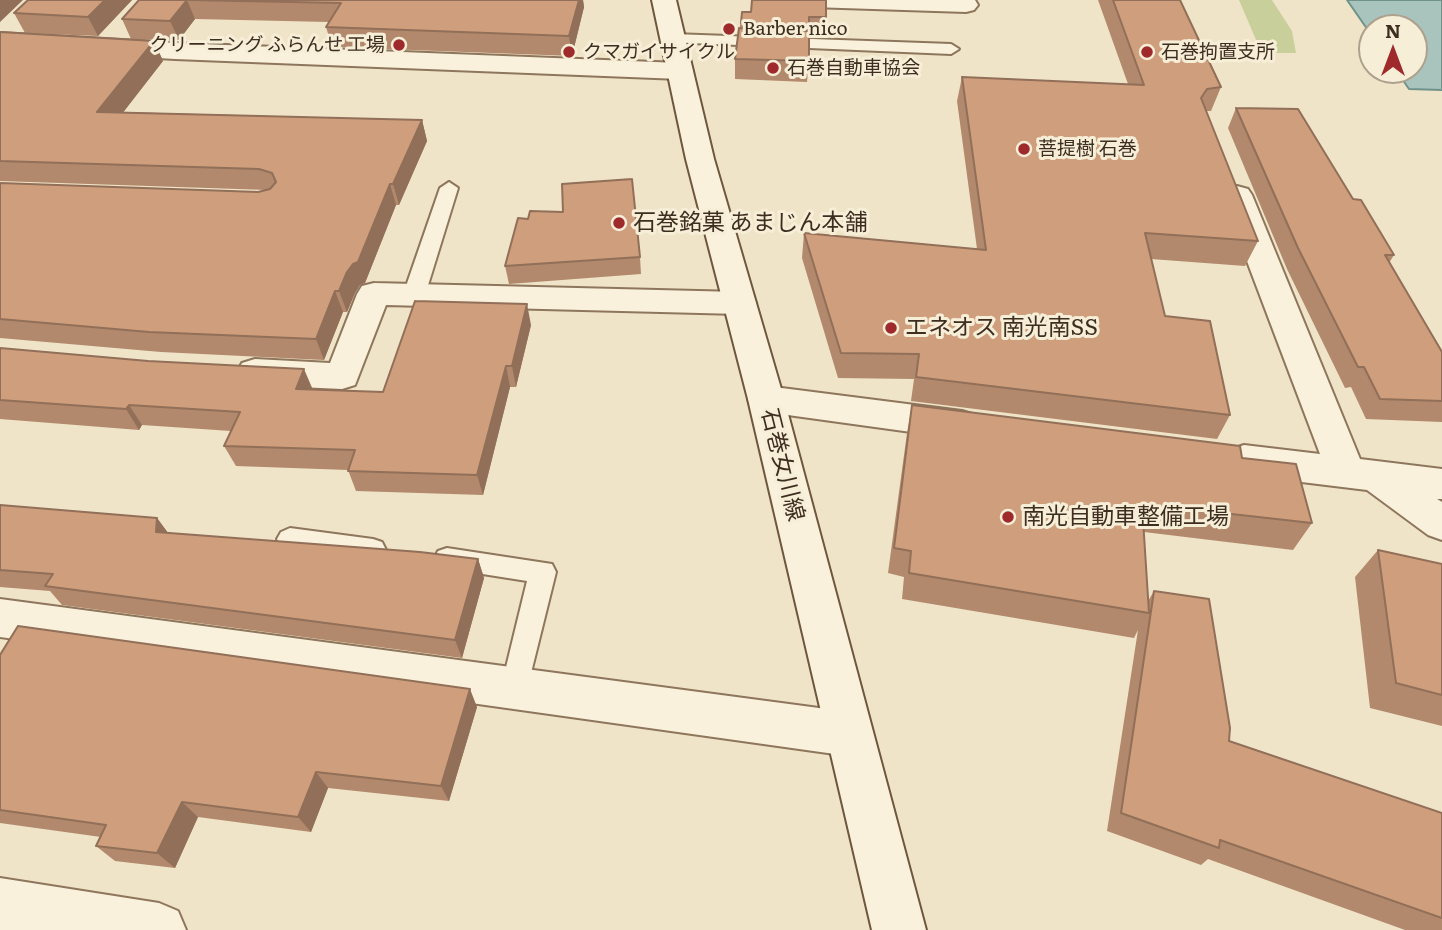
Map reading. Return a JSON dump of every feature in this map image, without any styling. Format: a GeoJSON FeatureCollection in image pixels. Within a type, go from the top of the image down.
{"type":"FeatureCollection","features":[{"type":"Feature","properties":{"kind":"street","name":"石巻女川線"},"geometry":{"type":"LineString","coordinates":[[664,0],[701,159],[766,399],[899,930]]}},
{"type":"Feature","properties":{"kind":"street"},"geometry":{"type":"LineString","coordinates":[[811,0],[968,10]]}},
{"type":"Feature","properties":{"kind":"street"},"geometry":{"type":"LineString","coordinates":[[0,40],[25,16]]}},
{"type":"Feature","properties":{"kind":"street"},"geometry":{"type":"LineString","coordinates":[[0,40],[115,37],[175,51],[677,55]]}},
{"type":"Feature","properties":{"kind":"street"},"geometry":{"type":"LineString","coordinates":[[1227,172],[1362,475],[1442,524]]}},
{"type":"Feature","properties":{"kind":"street"},"geometry":{"type":"LineString","coordinates":[[230,370],[342,376],[374,294],[739,303]]}},
{"type":"Feature","properties":{"kind":"street"},"geometry":{"type":"LineString","coordinates":[[766,399],[989,429]]}},
{"type":"Feature","properties":{"kind":"street"},"geometry":{"type":"LineString","coordinates":[[1209,456],[1442,484]]}},
{"type":"Feature","properties":{"kind":"street"},"geometry":{"type":"LineString","coordinates":[[0,618],[849,734]]}},
{"type":"Feature","properties":{"kind":"street"},"geometry":{"type":"LineString","coordinates":[[0,904],[159,930]]}},
{"type":"Feature","properties":{"kind":"lane"},"geometry":{"type":"LineString","coordinates":[[677,55],[951,49]]}},
{"type":"Feature","properties":{"kind":"lane"},"geometry":{"type":"LineString","coordinates":[[414,295],[449,188]]}},
{"type":"Feature","properties":{"kind":"lane"},"geometry":{"type":"LineString","coordinates":[[290,539],[397,553]]}},
{"type":"Feature","properties":{"kind":"lane"},"geometry":{"type":"LineString","coordinates":[[423,556],[543,572],[515,688]]}},
{"type":"Feature","properties":{"kind":"green space"},"geometry":{"type":"Polygon","coordinates":[[[1239,0],[1272,0],[1292,31],[1296,53],[1274,53],[1259,47],[1239,0]]]}},
{"type":"Feature","properties":{"kind":"water"},"geometry":{"type":"Polygon","coordinates":[[[1347,0],[1442,0],[1442,90],[1409,89],[1406,84],[1428,84],[1428,14],[1358,16],[1347,0]]]}},
{"type":"Feature","properties":{"kind":"building"},"geometry":{"type":"Polygon","coordinates":[[[28,0],[105,0],[88,17],[14,13],[28,0]]]}},
{"type":"Feature","properties":{"kind":"building"},"geometry":{"type":"Polygon","coordinates":[[[139,0],[187,0],[170,21],[122,19],[139,0]]]}},
{"type":"Feature","properties":{"kind":"building"},"geometry":{"type":"Polygon","coordinates":[[[189,0],[579,0],[569,36],[326,27],[341,3],[189,0]]]}},
{"type":"Feature","properties":{"kind":"building"},"geometry":{"type":"Polygon","coordinates":[[[752,0],[826,0],[826,17],[809,17],[809,26],[741,23],[742,12],[751,12],[752,0]]]}},
{"type":"Feature","properties":{"kind":"building"},"geometry":{"type":"Polygon","coordinates":[[[1113,0],[1180,0],[1221,87],[1207,89],[1201,98],[1258,241],[1145,233],[1165,316],[1210,321],[1230,415],[916,377],[919,354],[841,353],[804,233],[986,250],[962,77],[1144,85],[1113,0]]]}},
{"type":"Feature","properties":{"kind":"building"},"geometry":{"type":"Polygon","coordinates":[[[739,28],[809,31],[809,61],[735,59],[739,28]]]}},
{"type":"Feature","properties":{"kind":"building"},"geometry":{"type":"Polygon","coordinates":[[[0,32],[154,41],[97,112],[422,120],[393,184],[390,184],[358,262],[347,272],[339,291],[335,291],[316,339],[149,332],[0,319],[0,183],[258,192],[270,189],[276,182],[272,173],[259,169],[0,161],[0,32]]]}},
{"type":"Feature","properties":{"kind":"building"},"geometry":{"type":"Polygon","coordinates":[[[1236,108],[1298,109],[1353,199],[1361,200],[1394,255],[1385,255],[1442,352],[1442,401],[1380,399],[1364,367],[1358,367],[1298,248],[1236,108]]]}},
{"type":"Feature","properties":{"kind":"building"},"geometry":{"type":"Polygon","coordinates":[[[632,179],[640,257],[505,266],[518,218],[528,219],[530,211],[563,212],[562,184],[632,179]]]}},
{"type":"Feature","properties":{"kind":"building"},"geometry":{"type":"Polygon","coordinates":[[[415,301],[527,304],[512,366],[506,366],[477,475],[348,471],[355,450],[224,446],[240,412],[129,405],[126,409],[0,400],[0,348],[148,361],[304,369],[296,389],[383,392],[415,301]]]}},
{"type":"Feature","properties":{"kind":"building"},"geometry":{"type":"Polygon","coordinates":[[[912,405],[1240,446],[1242,458],[1296,464],[1312,523],[1142,504],[1149,613],[909,573],[911,551],[894,548],[912,405]]]}},
{"type":"Feature","properties":{"kind":"building"},"geometry":{"type":"Polygon","coordinates":[[[0,505],[157,518],[156,532],[420,552],[478,559],[455,640],[45,586],[53,574],[0,570],[0,505]]]}},
{"type":"Feature","properties":{"kind":"building"},"geometry":{"type":"Polygon","coordinates":[[[1378,550],[1442,564],[1442,695],[1396,683],[1378,550]]]}},
{"type":"Feature","properties":{"kind":"building"},"geometry":{"type":"Polygon","coordinates":[[[1154,591],[1209,599],[1230,728],[1229,741],[1442,813],[1442,918],[1220,840],[1219,848],[1121,813],[1154,591]]]}},
{"type":"Feature","properties":{"kind":"building"},"geometry":{"type":"Polygon","coordinates":[[[18,626],[470,689],[441,786],[316,772],[298,817],[182,802],[157,853],[96,846],[106,825],[0,810],[0,655],[18,626]]]}},
{"type":"Feature","properties":{"kind":"place","name":"Barber nico"},"geometry":{"type":"Point","coordinates":[729,29]}},
{"type":"Feature","properties":{"kind":"place","name":"クリーニング ふらんせ 工場"},"geometry":{"type":"Point","coordinates":[399,45]}},
{"type":"Feature","properties":{"kind":"place","name":"クマガイサイクル"},"geometry":{"type":"Point","coordinates":[569,52]}},
{"type":"Feature","properties":{"kind":"place","name":"石巻拘置支所"},"geometry":{"type":"Point","coordinates":[1147,52]}},
{"type":"Feature","properties":{"kind":"place","name":"石巻自動車協会"},"geometry":{"type":"Point","coordinates":[773,68]}},
{"type":"Feature","properties":{"kind":"place","name":"菩提樹 石巻"},"geometry":{"type":"Point","coordinates":[1024,149]}},
{"type":"Feature","properties":{"kind":"place","name":"石巻銘菓 あまじん本舗"},"geometry":{"type":"Point","coordinates":[619,223]}},
{"type":"Feature","properties":{"kind":"place","name":"エネオス 南光南SS"},"geometry":{"type":"Point","coordinates":[891,328]}},
{"type":"Feature","properties":{"kind":"place","name":"南光自動車整備工場"},"geometry":{"type":"Point","coordinates":[1008,517]}}]}
